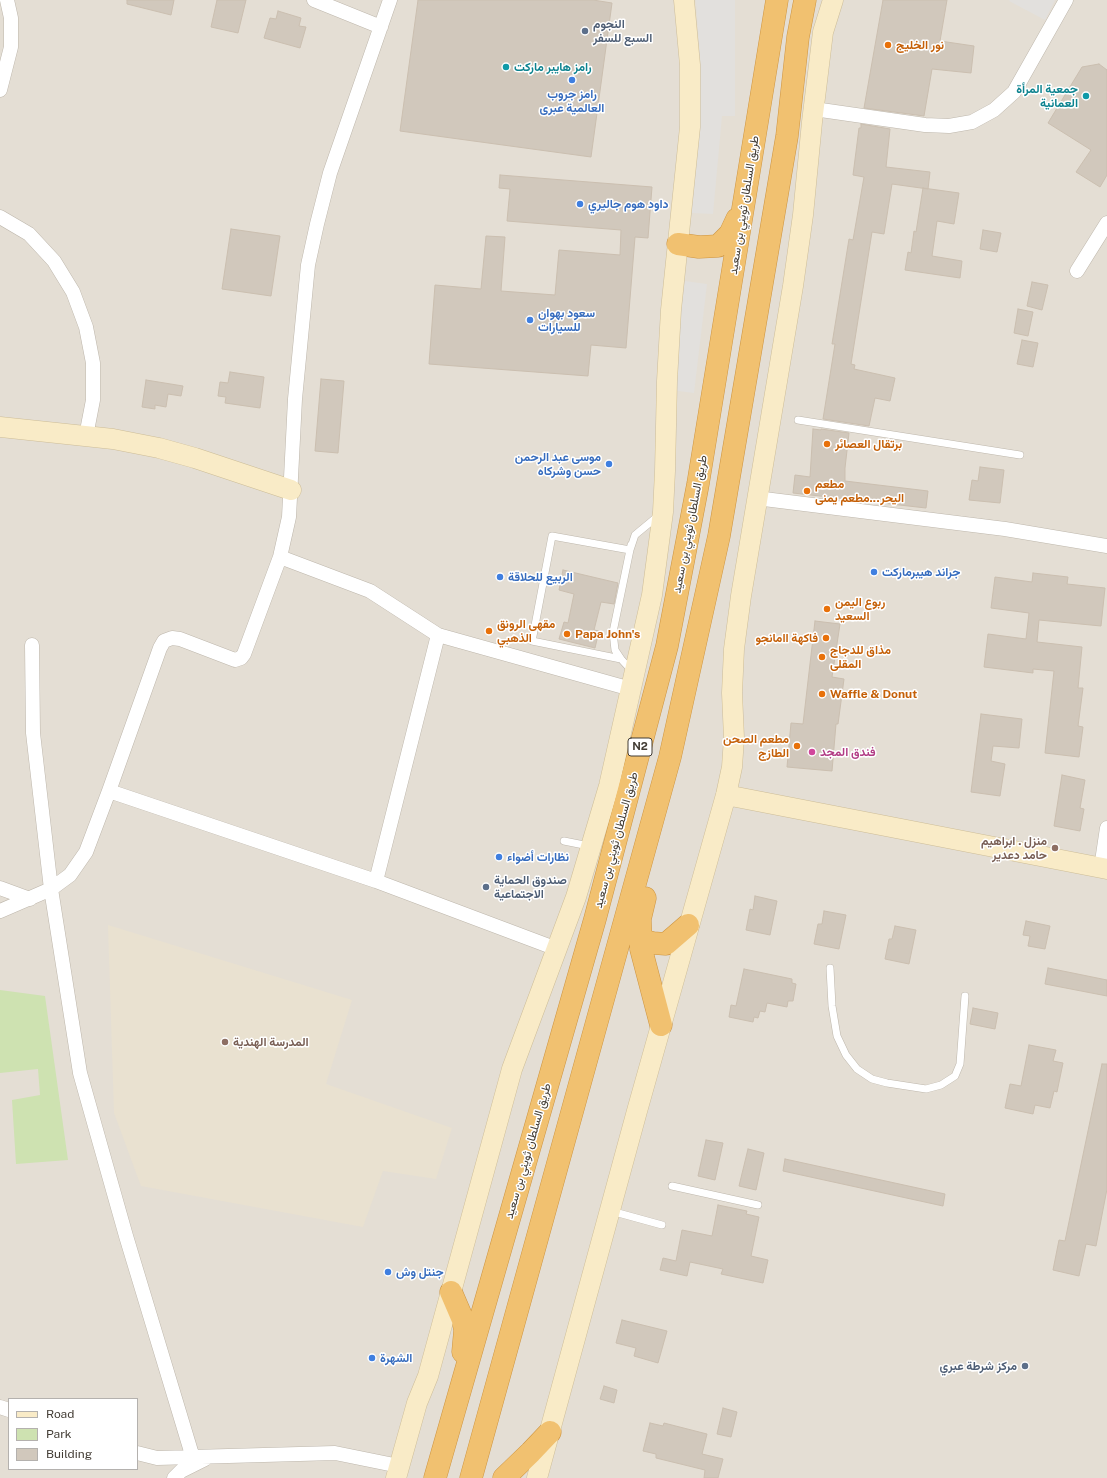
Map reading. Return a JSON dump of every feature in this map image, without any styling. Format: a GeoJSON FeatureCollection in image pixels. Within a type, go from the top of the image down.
{"type":"FeatureCollection","features":[{"type":"Feature","properties":{"kind":"highway","name":"طريق السلطان ثويني بن سعيد"},"geometry":{"type":"LineString","coordinates":[[435,1478],[456,1400],[595,919],[667,646],[698,484],[777,0]]}},
{"type":"Feature","properties":{"kind":"highway"},"geometry":{"type":"LineString","coordinates":[[471,1478],[670,757],[718,536],[787,136],[798,38],[805,0]]}},
{"type":"Feature","properties":{"kind":"highway"},"geometry":{"type":"LineString","coordinates":[[678,244],[698,247],[718,246],[730,234],[743,205]]}},
{"type":"Feature","properties":{"kind":"highway"},"geometry":{"type":"LineString","coordinates":[[661,1026],[640,949],[640,919],[712,632],[718,536]]}},
{"type":"Feature","properties":{"kind":"highway"},"geometry":{"type":"LineString","coordinates":[[639,939],[653,943],[666,944],[688,925]]}},
{"type":"Feature","properties":{"kind":"highway"},"geometry":{"type":"LineString","coordinates":[[451,1292],[463,1320],[465,1330],[465,1341],[456,1400]]}},
{"type":"Feature","properties":{"kind":"highway"},"geometry":{"type":"LineString","coordinates":[[504,1478],[550,1432]]}},
{"type":"Feature","properties":{"kind":"street"},"geometry":{"type":"LineString","coordinates":[[0,90],[11,47],[11,18],[7,0]]}},
{"type":"Feature","properties":{"kind":"street"},"geometry":{"type":"LineString","coordinates":[[314,0],[381,27]]}},
{"type":"Feature","properties":{"kind":"street"},"geometry":{"type":"LineString","coordinates":[[0,911],[51,889],[70,875],[86,852],[160,648],[164,642],[172,638],[180,639],[235,660],[244,654],[280,557],[289,517],[295,399],[308,265],[317,224],[330,173],[390,0]]}},
{"type":"Feature","properties":{"kind":"street"},"geometry":{"type":"LineString","coordinates":[[138,1453],[157,1458],[193,1458],[335,1453],[398,1472],[417,1403],[428,1376],[512,1069],[576,897],[609,786],[652,595],[662,512],[665,471],[667,382],[671,310],[690,127],[690,65],[684,0]]}},
{"type":"Feature","properties":{"kind":"street"},"geometry":{"type":"LineString","coordinates":[[538,1478],[688,925],[726,795],[732,767],[734,738],[732,692],[734,649],[756,498],[798,254],[823,32],[833,0]]}},
{"type":"Feature","properties":{"kind":"street"},"geometry":{"type":"LineString","coordinates":[[814,108],[925,125],[949,126],[972,122],[994,110],[1014,92],[1066,0]]}},
{"type":"Feature","properties":{"kind":"street"},"geometry":{"type":"LineString","coordinates":[[0,217],[29,234],[54,261],[73,292],[86,327],[93,363],[93,400],[86,436]]}},
{"type":"Feature","properties":{"kind":"street"},"geometry":{"type":"LineString","coordinates":[[1077,272],[1107,223]]}},
{"type":"Feature","properties":{"kind":"street"},"geometry":{"type":"LineString","coordinates":[[0,427],[113,439],[159,448],[195,458],[291,490]]}},
{"type":"Feature","properties":{"kind":"street"},"geometry":{"type":"LineString","coordinates":[[756,498],[1005,529],[1107,546]]}},
{"type":"Feature","properties":{"kind":"street"},"geometry":{"type":"LineString","coordinates":[[280,557],[370,591],[438,635],[633,682]]}},
{"type":"Feature","properties":{"kind":"street"},"geometry":{"type":"LineString","coordinates":[[376,881],[438,635]]}},
{"type":"Feature","properties":{"kind":"street"},"geometry":{"type":"LineString","coordinates":[[32,645],[33,733],[51,889],[80,1073],[126,1236],[193,1458]]}},
{"type":"Feature","properties":{"kind":"street"},"geometry":{"type":"LineString","coordinates":[[109,791],[376,881],[557,949]]}},
{"type":"Feature","properties":{"kind":"street"},"geometry":{"type":"LineString","coordinates":[[726,795],[1104,869],[1107,828]]}},
{"type":"Feature","properties":{"kind":"street"},"geometry":{"type":"LineString","coordinates":[[0,888],[30,899]]}},
{"type":"Feature","properties":{"kind":"street"},"geometry":{"type":"LineString","coordinates":[[417,1403],[423,1359],[454,1237],[490,1112],[502,1083],[512,1069]]}},
{"type":"Feature","properties":{"kind":"street"},"geometry":{"type":"LineString","coordinates":[[451,1292],[449,1272],[454,1237]]}},
{"type":"Feature","properties":{"kind":"street"},"geometry":{"type":"LineString","coordinates":[[174,1478],[181,1471],[209,1457]]}},
{"type":"Feature","properties":{"kind":"lane"},"geometry":{"type":"LineString","coordinates":[[798,420],[1020,454]]}},
{"type":"Feature","properties":{"kind":"lane"},"geometry":{"type":"LineString","coordinates":[[621,659],[532,641],[552,536],[630,550],[635,535],[662,512]]}},
{"type":"Feature","properties":{"kind":"lane"},"geometry":{"type":"LineString","coordinates":[[631,545],[613,632],[615,650],[633,682]]}},
{"type":"Feature","properties":{"kind":"lane"},"geometry":{"type":"LineString","coordinates":[[564,841],[591,847]]}},
{"type":"Feature","properties":{"kind":"lane"},"geometry":{"type":"LineString","coordinates":[[830,968],[832,1006],[837,1036],[846,1055],[857,1068],[872,1079],[887,1083],[926,1089],[941,1085],[955,1076],[960,1064],[965,996]]}},
{"type":"Feature","properties":{"kind":"lane"},"geometry":{"type":"LineString","coordinates":[[672,1186],[758,1205]]}},
{"type":"Feature","properties":{"kind":"lane"},"geometry":{"type":"LineString","coordinates":[[610,1211],[662,1225]]}},
{"type":"Feature","properties":{"kind":"shaded area"},"geometry":{"type":"Polygon","coordinates":[[[0,0],[1107,0],[1107,1478],[0,1478],[0,0]]]}},
{"type":"Feature","properties":{"kind":"shaded area"},"geometry":{"type":"Polygon","coordinates":[[[696,0],[735,0],[735,116],[722,116],[713,214],[691,213],[701,73],[696,0]]]}},
{"type":"Feature","properties":{"kind":"shaded area"},"geometry":{"type":"Polygon","coordinates":[[[1055,0],[1045,20],[1009,1],[1055,0]]]}},
{"type":"Feature","properties":{"kind":"shaded area"},"geometry":{"type":"Polygon","coordinates":[[[685,281],[707,284],[694,393],[671,390],[685,281]]]}},
{"type":"Feature","properties":{"kind":"shaded area","name":"المدرسة الهندية"},"geometry":{"type":"Polygon","coordinates":[[[108,925],[352,1000],[326,1084],[452,1128],[436,1179],[383,1171],[363,1227],[141,1186],[114,1113],[108,925]]]}},
{"type":"Feature","properties":{"kind":"green space"},"geometry":{"type":"Polygon","coordinates":[[[0,990],[45,996],[68,1160],[16,1164],[12,1100],[40,1095],[38,1069],[0,1073],[0,990]]]}},
{"type":"Feature","properties":{"kind":"building"},"geometry":{"type":"Polygon","coordinates":[[[127,0],[174,0],[171,15],[127,4],[127,0]]]}},
{"type":"Feature","properties":{"kind":"building"},"geometry":{"type":"Polygon","coordinates":[[[217,0],[246,0],[238,33],[211,27],[217,0]]]}},
{"type":"Feature","properties":{"kind":"building","name":"رامز هايبر ماركت"},"geometry":{"type":"Polygon","coordinates":[[[418,0],[593,0],[612,3],[591,157],[400,131],[418,0]]]}},
{"type":"Feature","properties":{"kind":"building"},"geometry":{"type":"Polygon","coordinates":[[[883,0],[947,0],[940,41],[974,46],[971,73],[932,69],[924,116],[864,108],[883,0]]]}},
{"type":"Feature","properties":{"kind":"building"},"geometry":{"type":"Polygon","coordinates":[[[278,11],[301,18],[299,26],[306,27],[300,48],[264,38],[270,18],[276,19],[278,11]]]}},
{"type":"Feature","properties":{"kind":"building","name":"جمعية المرأة العمانية"},"geometry":{"type":"Polygon","coordinates":[[[1099,64],[1107,70],[1107,175],[1100,187],[1076,172],[1091,150],[1048,123],[1082,67],[1099,64]]]}},
{"type":"Feature","properties":{"kind":"building"},"geometry":{"type":"Polygon","coordinates":[[[861,124],[890,129],[886,167],[930,172],[928,189],[892,184],[884,234],[872,232],[851,364],[855,365],[854,369],[895,378],[890,401],[875,398],[869,426],[823,419],[835,344],[832,344],[849,239],[853,240],[864,177],[853,175],[859,128],[861,128],[861,124]]]}},
{"type":"Feature","properties":{"kind":"building","name":"سعود بهوان للسيارات"},"geometry":{"type":"Polygon","coordinates":[[[500,175],[652,187],[648,238],[635,237],[626,348],[591,345],[588,376],[429,364],[435,285],[481,289],[486,236],[505,237],[501,291],[555,295],[559,250],[620,255],[621,230],[507,221],[510,189],[499,188],[500,175]]]}},
{"type":"Feature","properties":{"kind":"building"},"geometry":{"type":"Polygon","coordinates":[[[923,188],[959,193],[954,224],[937,221],[932,256],[962,261],[960,278],[905,270],[908,252],[911,253],[914,231],[916,232],[923,188]]]}},
{"type":"Feature","properties":{"kind":"building"},"geometry":{"type":"Polygon","coordinates":[[[231,229],[280,236],[271,296],[222,289],[231,229]]]}},
{"type":"Feature","properties":{"kind":"building"},"geometry":{"type":"Polygon","coordinates":[[[983,230],[1001,233],[997,252],[980,249],[983,230]]]}},
{"type":"Feature","properties":{"kind":"building"},"geometry":{"type":"Polygon","coordinates":[[[1032,282],[1048,285],[1042,310],[1027,306],[1032,282]]]}},
{"type":"Feature","properties":{"kind":"building"},"geometry":{"type":"Polygon","coordinates":[[[1018,309],[1033,312],[1028,336],[1014,333],[1018,309]]]}},
{"type":"Feature","properties":{"kind":"building"},"geometry":{"type":"Polygon","coordinates":[[[1022,340],[1038,343],[1033,367],[1017,364],[1022,340]]]}},
{"type":"Feature","properties":{"kind":"building"},"geometry":{"type":"Polygon","coordinates":[[[230,372],[264,377],[260,408],[225,403],[226,397],[218,396],[220,382],[228,383],[230,372]]]}},
{"type":"Feature","properties":{"kind":"building"},"geometry":{"type":"Polygon","coordinates":[[[321,379],[344,381],[338,453],[315,451],[321,379]]]}},
{"type":"Feature","properties":{"kind":"building"},"geometry":{"type":"Polygon","coordinates":[[[146,380],[183,386],[181,396],[168,394],[166,407],[155,405],[155,409],[142,407],[146,380]]]}},
{"type":"Feature","properties":{"kind":"building"},"geometry":{"type":"Polygon","coordinates":[[[813,429],[849,433],[845,481],[928,491],[926,508],[793,493],[795,475],[810,477],[813,429]]]}},
{"type":"Feature","properties":{"kind":"building"},"geometry":{"type":"Polygon","coordinates":[[[980,467],[1004,470],[1000,503],[969,500],[972,480],[978,481],[980,467]]]}},
{"type":"Feature","properties":{"kind":"building"},"geometry":{"type":"Polygon","coordinates":[[[563,570],[618,583],[614,604],[601,602],[594,630],[599,631],[595,648],[559,639],[564,622],[568,623],[574,594],[559,590],[563,570]]]}},
{"type":"Feature","properties":{"kind":"building"},"geometry":{"type":"Polygon","coordinates":[[[1033,573],[1068,577],[1067,584],[1105,588],[1101,626],[1039,620],[1037,642],[1082,647],[1078,688],[1083,688],[1078,726],[1083,727],[1079,757],[1045,753],[1054,671],[1033,669],[1033,673],[984,667],[988,634],[1026,639],[1029,613],[991,608],[995,577],[1032,582],[1033,573]]]}},
{"type":"Feature","properties":{"kind":"building"},"geometry":{"type":"Polygon","coordinates":[[[815,621],[840,624],[832,677],[844,679],[838,724],[836,724],[832,771],[787,767],[791,723],[803,724],[815,621]]]}},
{"type":"Feature","properties":{"kind":"building"},"geometry":{"type":"Polygon","coordinates":[[[981,714],[1022,719],[1019,748],[993,746],[991,761],[1005,764],[1000,796],[971,792],[981,714]]]}},
{"type":"Feature","properties":{"kind":"building"},"geometry":{"type":"Polygon","coordinates":[[[1062,775],[1085,780],[1080,808],[1084,809],[1080,831],[1054,826],[1062,775]]]}},
{"type":"Feature","properties":{"kind":"building"},"geometry":{"type":"Polygon","coordinates":[[[755,896],[777,901],[770,935],[746,930],[750,909],[753,910],[755,896]]]}},
{"type":"Feature","properties":{"kind":"building"},"geometry":{"type":"Polygon","coordinates":[[[824,911],[846,915],[839,949],[814,944],[818,924],[822,924],[824,911]]]}},
{"type":"Feature","properties":{"kind":"building"},"geometry":{"type":"Polygon","coordinates":[[[1026,921],[1050,926],[1045,949],[1028,946],[1030,936],[1023,935],[1026,921]]]}},
{"type":"Feature","properties":{"kind":"building"},"geometry":{"type":"Polygon","coordinates":[[[895,926],[916,930],[909,964],[885,959],[889,939],[892,939],[895,926]]]}},
{"type":"Feature","properties":{"kind":"building"},"geometry":{"type":"Polygon","coordinates":[[[1048,968],[1107,980],[1107,996],[1045,984],[1048,968]]]}},
{"type":"Feature","properties":{"kind":"building"},"geometry":{"type":"Polygon","coordinates":[[[744,969],[792,979],[792,983],[796,984],[793,1001],[788,1001],[787,1007],[767,1003],[765,1012],[760,1011],[758,1018],[754,1017],[753,1022],[729,1017],[731,1005],[736,1006],[744,969]]]}},
{"type":"Feature","properties":{"kind":"building"},"geometry":{"type":"Polygon","coordinates":[[[973,1008],[998,1013],[995,1029],[970,1024],[973,1008]]]}},
{"type":"Feature","properties":{"kind":"building"},"geometry":{"type":"Polygon","coordinates":[[[1029,1045],[1056,1050],[1053,1061],[1063,1063],[1057,1092],[1054,1091],[1050,1108],[1035,1105],[1033,1114],[1005,1108],[1010,1084],[1021,1086],[1029,1045]]]}},
{"type":"Feature","properties":{"kind":"building"},"geometry":{"type":"Polygon","coordinates":[[[1102,1064],[1107,1064],[1107,1189],[1096,1246],[1086,1244],[1079,1276],[1053,1270],[1059,1240],[1065,1241],[1102,1064]]]}},
{"type":"Feature","properties":{"kind":"building"},"geometry":{"type":"Polygon","coordinates":[[[706,1140],[723,1143],[715,1180],[698,1176],[706,1140]]]}},
{"type":"Feature","properties":{"kind":"building"},"geometry":{"type":"Polygon","coordinates":[[[748,1149],[764,1153],[756,1190],[739,1186],[748,1149]]]}},
{"type":"Feature","properties":{"kind":"building"},"geometry":{"type":"Polygon","coordinates":[[[785,1159],[945,1194],[943,1206],[783,1171],[785,1159]]]}},
{"type":"Feature","properties":{"kind":"building"},"geometry":{"type":"Polygon","coordinates":[[[718,1205],[747,1211],[746,1214],[759,1217],[751,1256],[768,1260],[763,1283],[721,1274],[723,1269],[690,1262],[687,1276],[660,1270],[663,1258],[676,1261],[682,1230],[712,1236],[718,1205]]]}},
{"type":"Feature","properties":{"kind":"building"},"geometry":{"type":"Polygon","coordinates":[[[622,1320],[667,1331],[658,1363],[634,1356],[636,1348],[616,1343],[622,1320]]]}},
{"type":"Feature","properties":{"kind":"building"},"geometry":{"type":"Polygon","coordinates":[[[604,1386],[617,1390],[614,1403],[600,1399],[604,1386]]]}},
{"type":"Feature","properties":{"kind":"building"},"geometry":{"type":"Polygon","coordinates":[[[723,1408],[737,1412],[731,1437],[717,1434],[723,1408]]]}},
{"type":"Feature","properties":{"kind":"building"},"geometry":{"type":"Polygon","coordinates":[[[650,1423],[663,1426],[664,1423],[707,1434],[702,1454],[723,1459],[718,1478],[704,1478],[705,1470],[656,1458],[656,1454],[643,1451],[650,1423]]]}},
{"type":"Feature","properties":{"kind":"place","name":"النجوم السبع للسفر"},"geometry":{"type":"Point","coordinates":[585,31]}},
{"type":"Feature","properties":{"kind":"place","name":"نور الخليج"},"geometry":{"type":"Point","coordinates":[888,45]}},
{"type":"Feature","properties":{"kind":"place","name":"رامز هايبر ماركت"},"geometry":{"type":"Point","coordinates":[506,67]}},
{"type":"Feature","properties":{"kind":"place","name":"رامز جروب العالمية عبرى"},"geometry":{"type":"Point","coordinates":[572,80]}},
{"type":"Feature","properties":{"kind":"place","name":"جمعية المرأة العمانية"},"geometry":{"type":"Point","coordinates":[1086,96]}},
{"type":"Feature","properties":{"kind":"place","name":"داود هوم جاليري"},"geometry":{"type":"Point","coordinates":[580,204]}},
{"type":"Feature","properties":{"kind":"place","name":"سعود بهوان للسيارات"},"geometry":{"type":"Point","coordinates":[530,320]}},
{"type":"Feature","properties":{"kind":"place","name":"برتقال العصاىٔر"},"geometry":{"type":"Point","coordinates":[827,444]}},
{"type":"Feature","properties":{"kind":"place","name":"موسى عبد الرحمن حسن وشركاه"},"geometry":{"type":"Point","coordinates":[609,464]}},
{"type":"Feature","properties":{"kind":"place","name":"مطعم اليحر...مطعم يمنى"},"geometry":{"type":"Point","coordinates":[807,491]}},
{"type":"Feature","properties":{"kind":"place","name":"جراند ه‍يبرماركت"},"geometry":{"type":"Point","coordinates":[874,572]}},
{"type":"Feature","properties":{"kind":"place","name":"الربيع للحلاقة"},"geometry":{"type":"Point","coordinates":[500,577]}},
{"type":"Feature","properties":{"kind":"place","name":"ربوع اليمن السعيد"},"geometry":{"type":"Point","coordinates":[827,609]}},
{"type":"Feature","properties":{"kind":"place","name":"مقهى الرونق الذهبي"},"geometry":{"type":"Point","coordinates":[489,631]}},
{"type":"Feature","properties":{"kind":"place","name":"Papa John's"},"geometry":{"type":"Point","coordinates":[567,634]}},
{"type":"Feature","properties":{"kind":"place","name":"فاكه‍ة اامانجو"},"geometry":{"type":"Point","coordinates":[826,638]}},
{"type":"Feature","properties":{"kind":"place","name":"مذاق للدجاج المقلى"},"geometry":{"type":"Point","coordinates":[822,657]}},
{"type":"Feature","properties":{"kind":"place","name":"Waffle & Donut"},"geometry":{"type":"Point","coordinates":[822,694]}},
{"type":"Feature","properties":{"kind":"place","name":"مطعم الصحن الطازج"},"geometry":{"type":"Point","coordinates":[797,746]}},
{"type":"Feature","properties":{"kind":"place","name":"فندق المجد"},"geometry":{"type":"Point","coordinates":[812,752]}},
{"type":"Feature","properties":{"kind":"place","name":"منزل . ابراهيم حامد دعدير"},"geometry":{"type":"Point","coordinates":[1055,848]}},
{"type":"Feature","properties":{"kind":"place","name":"نظارات أضواء"},"geometry":{"type":"Point","coordinates":[499,857]}},
{"type":"Feature","properties":{"kind":"place","name":"صندوق الحماية الاجتماعية"},"geometry":{"type":"Point","coordinates":[486,887]}},
{"type":"Feature","properties":{"kind":"place","name":"المدرسة الهندية"},"geometry":{"type":"Point","coordinates":[225,1042]}},
{"type":"Feature","properties":{"kind":"place","name":"جنتل وش"},"geometry":{"type":"Point","coordinates":[388,1272]}},
{"type":"Feature","properties":{"kind":"place","name":"الشهرة"},"geometry":{"type":"Point","coordinates":[372,1358]}},
{"type":"Feature","properties":{"kind":"place","name":"مركز شرطة عبري"},"geometry":{"type":"Point","coordinates":[1025,1366]}}]}
